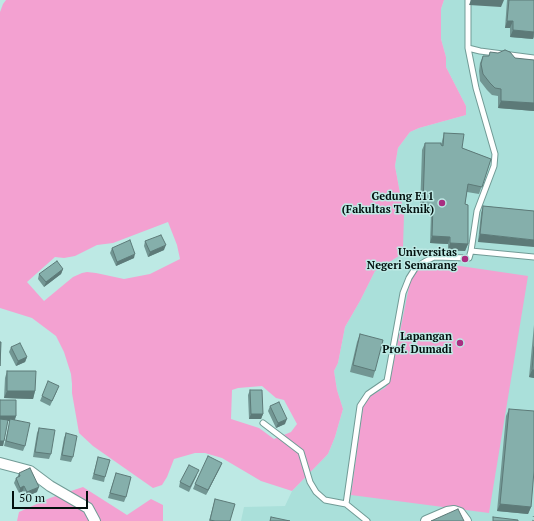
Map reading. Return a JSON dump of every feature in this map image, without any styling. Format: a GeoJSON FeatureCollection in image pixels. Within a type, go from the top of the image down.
{"type":"FeatureCollection","features":[{"type":"Feature","properties":{"kind":"street"},"geometry":{"type":"LineString","coordinates":[[0,463],[30,471],[50,486],[88,508],[95,521]]}},
{"type":"Feature","properties":{"kind":"street"},"geometry":{"type":"LineString","coordinates":[[426,521],[454,511],[460,513],[466,521]]}},
{"type":"Feature","properties":{"kind":"lane"},"geometry":{"type":"LineString","coordinates":[[346,504],[360,406],[368,394],[387,381],[404,293],[409,278],[416,267],[434,257],[469,258],[477,211],[494,166],[495,154],[476,88],[468,48],[468,0]]}},
{"type":"Feature","properties":{"kind":"lane"},"geometry":{"type":"LineString","coordinates":[[468,48],[534,58]]}},
{"type":"Feature","properties":{"kind":"lane"},"geometry":{"type":"LineString","coordinates":[[471,251],[534,257]]}},
{"type":"Feature","properties":{"kind":"lane"},"geometry":{"type":"LineString","coordinates":[[263,423],[301,452],[310,482],[316,492],[325,500],[346,504],[367,521]]}},
{"type":"Feature","properties":{"kind":"path"},"geometry":{"type":"LineString","coordinates":[[533,521],[534,515]]}},
{"type":"Feature","properties":{"kind":"shaded area"},"geometry":{"type":"Polygon","coordinates":[[[6,0],[444,0],[441,9],[441,39],[446,57],[446,67],[466,106],[466,115],[419,128],[410,132],[398,148],[395,166],[404,215],[403,247],[399,256],[375,271],[345,327],[338,363],[334,371],[337,390],[343,409],[335,437],[328,454],[292,491],[261,481],[222,458],[205,453],[195,453],[174,459],[162,485],[153,488],[93,446],[79,433],[72,393],[71,374],[64,352],[56,336],[32,318],[0,308],[0,12],[6,0]],[[168,222],[113,243],[97,245],[75,256],[64,258],[55,257],[27,282],[44,301],[73,277],[82,273],[96,273],[124,279],[150,274],[180,259],[177,245],[168,222]],[[262,386],[232,390],[231,419],[259,428],[274,439],[291,432],[297,424],[284,400],[276,398],[262,386]]]}},
{"type":"Feature","properties":{"kind":"shaded area","name":"Universitas Negeri Semarang"},"geometry":{"type":"Polygon","coordinates":[[[444,0],[534,0],[534,521],[241,521],[244,507],[285,506],[292,491],[328,454],[335,437],[343,409],[337,390],[334,371],[338,363],[345,327],[375,271],[399,256],[404,215],[395,166],[398,148],[410,132],[419,128],[466,115],[466,106],[446,67],[446,57],[441,39],[441,9],[444,0]]]}},
{"type":"Feature","properties":{"kind":"shaded area"},"geometry":{"type":"Polygon","coordinates":[[[433,262],[528,276],[489,513],[351,495],[363,407],[370,396],[385,388],[390,381],[411,277],[426,264],[433,262]]]}},
{"type":"Feature","properties":{"kind":"shaded area"},"geometry":{"type":"Polygon","coordinates":[[[83,487],[127,515],[151,499],[163,505],[163,521],[17,521],[19,512],[50,498],[83,487]]]}},
{"type":"Feature","properties":{"kind":"building"},"geometry":{"type":"Polygon","coordinates":[[[509,0],[534,0],[534,32],[513,30],[513,21],[507,21],[509,0]]]}},
{"type":"Feature","properties":{"kind":"building"},"geometry":{"type":"Polygon","coordinates":[[[505,50],[510,52],[515,58],[534,60],[534,103],[501,101],[501,89],[495,88],[483,74],[481,64],[483,56],[489,56],[490,52],[498,53],[505,50]]]}},
{"type":"Feature","properties":{"kind":"building","name":"Gedung E11 (Fakultas Teknik)"},"geometry":{"type":"Polygon","coordinates":[[[444,133],[464,134],[462,148],[491,159],[482,187],[468,184],[465,204],[468,205],[468,244],[450,243],[450,237],[432,236],[433,206],[423,204],[425,143],[441,143],[443,146],[444,133]]]}},
{"type":"Feature","properties":{"kind":"building"},"geometry":{"type":"Polygon","coordinates":[[[483,206],[534,211],[534,240],[480,234],[483,206]]]}},
{"type":"Feature","properties":{"kind":"building"},"geometry":{"type":"Polygon","coordinates":[[[161,235],[166,245],[150,252],[145,241],[161,235]]]}},
{"type":"Feature","properties":{"kind":"building"},"geometry":{"type":"Polygon","coordinates":[[[130,240],[135,254],[117,262],[112,248],[130,240]]]}},
{"type":"Feature","properties":{"kind":"building"},"geometry":{"type":"Polygon","coordinates":[[[57,261],[63,269],[46,282],[39,274],[57,261]]]}},
{"type":"Feature","properties":{"kind":"building"},"geometry":{"type":"Polygon","coordinates":[[[360,334],[383,340],[375,371],[353,365],[360,334]]]}},
{"type":"Feature","properties":{"kind":"building"},"geometry":{"type":"Polygon","coordinates":[[[0,342],[1,342],[0,366],[0,342]]]}},
{"type":"Feature","properties":{"kind":"building"},"geometry":{"type":"Polygon","coordinates":[[[20,343],[27,357],[18,361],[11,347],[20,343]]]}},
{"type":"Feature","properties":{"kind":"building"},"geometry":{"type":"Polygon","coordinates":[[[534,347],[534,370],[532,370],[534,347]]]}},
{"type":"Feature","properties":{"kind":"building"},"geometry":{"type":"Polygon","coordinates":[[[7,371],[36,371],[35,391],[7,391],[7,371]]]}},
{"type":"Feature","properties":{"kind":"building"},"geometry":{"type":"Polygon","coordinates":[[[48,381],[59,386],[52,401],[42,396],[48,381]]]}},
{"type":"Feature","properties":{"kind":"building"},"geometry":{"type":"Polygon","coordinates":[[[250,390],[262,390],[263,414],[251,414],[250,390]]]}},
{"type":"Feature","properties":{"kind":"building"},"geometry":{"type":"Polygon","coordinates":[[[0,400],[16,400],[16,416],[0,416],[0,400]]]}},
{"type":"Feature","properties":{"kind":"building"},"geometry":{"type":"Polygon","coordinates":[[[279,402],[287,419],[278,423],[270,406],[279,402]]]}},
{"type":"Feature","properties":{"kind":"building"},"geometry":{"type":"Polygon","coordinates":[[[509,409],[534,411],[534,471],[531,507],[500,504],[509,409]]]}},
{"type":"Feature","properties":{"kind":"building"},"geometry":{"type":"Polygon","coordinates":[[[0,419],[8,420],[4,441],[0,441],[0,419]]]}},
{"type":"Feature","properties":{"kind":"building"},"geometry":{"type":"Polygon","coordinates":[[[10,419],[30,423],[25,446],[6,441],[10,419]]]}},
{"type":"Feature","properties":{"kind":"building"},"geometry":{"type":"Polygon","coordinates":[[[39,428],[55,430],[51,454],[35,452],[39,428]]]}},
{"type":"Feature","properties":{"kind":"building"},"geometry":{"type":"Polygon","coordinates":[[[66,433],[77,436],[73,457],[62,455],[66,433]]]}},
{"type":"Feature","properties":{"kind":"building"},"geometry":{"type":"Polygon","coordinates":[[[208,456],[222,463],[208,490],[195,484],[208,456]]]}},
{"type":"Feature","properties":{"kind":"building"},"geometry":{"type":"Polygon","coordinates":[[[98,457],[110,460],[105,477],[94,474],[98,457]]]}},
{"type":"Feature","properties":{"kind":"building"},"geometry":{"type":"Polygon","coordinates":[[[189,465],[199,470],[190,487],[180,482],[189,465]]]}},
{"type":"Feature","properties":{"kind":"building"},"geometry":{"type":"Polygon","coordinates":[[[30,468],[39,487],[27,492],[24,486],[20,488],[16,478],[20,476],[19,473],[30,468]]]}},
{"type":"Feature","properties":{"kind":"building"},"geometry":{"type":"Polygon","coordinates":[[[116,473],[131,477],[126,497],[110,493],[116,473]]]}},
{"type":"Feature","properties":{"kind":"building"},"geometry":{"type":"Polygon","coordinates":[[[215,499],[235,504],[230,521],[210,520],[215,499]]]}},
{"type":"Feature","properties":{"kind":"building"},"geometry":{"type":"Polygon","coordinates":[[[458,509],[464,521],[431,521],[458,509]]]}},
{"type":"Feature","properties":{"kind":"building"},"geometry":{"type":"Polygon","coordinates":[[[271,517],[290,521],[270,521],[271,517]]]}},
{"type":"Feature","properties":{"kind":"building"},"geometry":{"type":"Polygon","coordinates":[[[493,517],[518,520],[518,521],[493,521],[493,517]]]}},
{"type":"Feature","properties":{"kind":"place","name":"Gedung E11 (Fakultas Teknik)"},"geometry":{"type":"Point","coordinates":[442,203]}},
{"type":"Feature","properties":{"kind":"place","name":"Universitas Negeri Semarang"},"geometry":{"type":"Point","coordinates":[465,259]}},
{"type":"Feature","properties":{"kind":"place","name":"Lapangan Prof. Dumadi"},"geometry":{"type":"Point","coordinates":[460,343]}}]}
